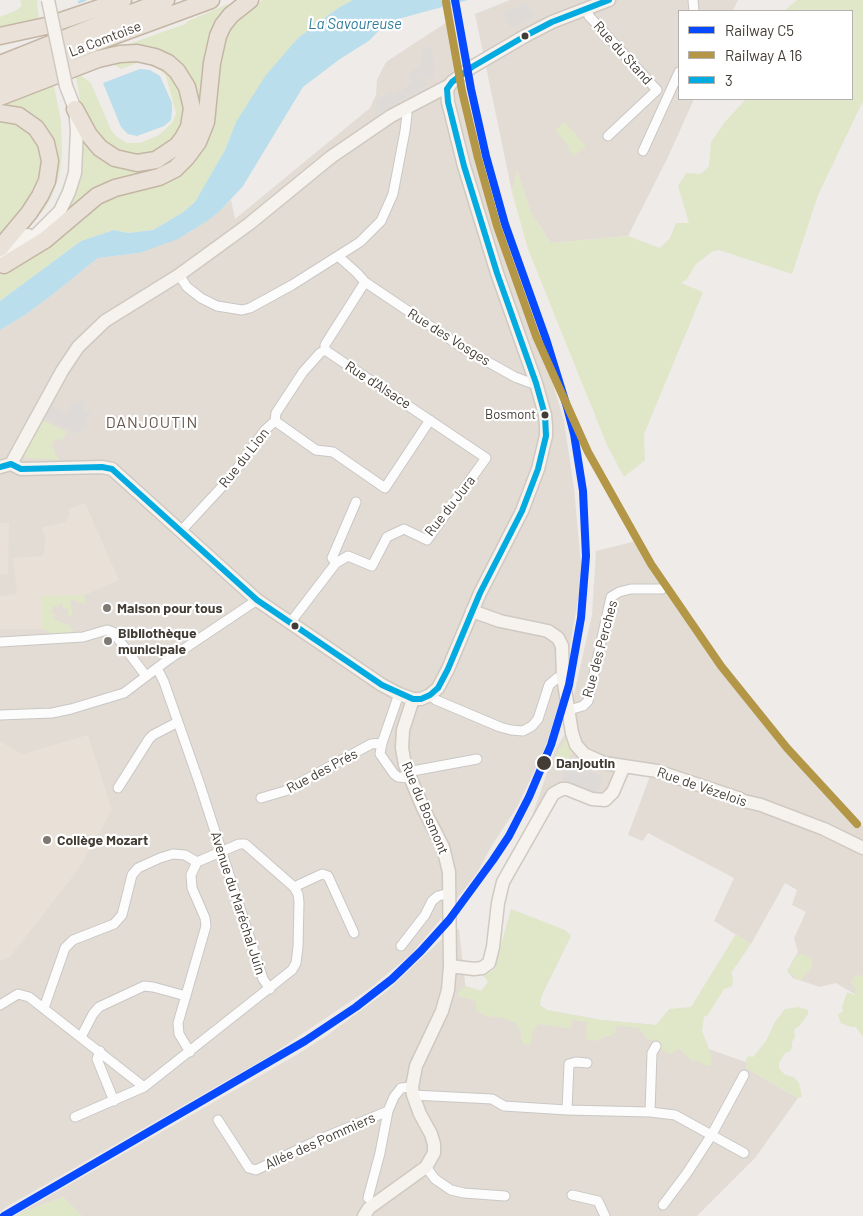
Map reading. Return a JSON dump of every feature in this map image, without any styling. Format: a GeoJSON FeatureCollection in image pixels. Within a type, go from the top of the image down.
{"type":"FeatureCollection","features":[{"type":"Feature","properties":{"kind":"highway"},"geometry":{"type":"LineString","coordinates":[[0,36],[46,26],[123,0]]}},
{"type":"Feature","properties":{"kind":"highway","name":"La Comtoise"},"geometry":{"type":"LineString","coordinates":[[0,64],[166,0]]}},
{"type":"Feature","properties":{"kind":"highway","name":"La Comtoise"},"geometry":{"type":"LineString","coordinates":[[0,81],[86,46],[211,0]]}},
{"type":"Feature","properties":{"kind":"highway"},"geometry":{"type":"LineString","coordinates":[[1,263],[45,240],[97,196],[115,188],[159,177],[183,162],[198,142],[206,122],[212,63],[218,36],[223,25],[231,15],[250,0]]}},
{"type":"Feature","properties":{"kind":"highway"},"geometry":{"type":"LineString","coordinates":[[0,97],[98,59],[120,54],[137,53],[155,57],[168,63],[177,71],[187,87],[192,108],[188,127],[177,146],[165,156],[156,160],[137,163],[115,158],[100,148],[89,135],[75,109]]}},
{"type":"Feature","properties":{"kind":"highway"},"geometry":{"type":"LineString","coordinates":[[0,113],[19,116],[36,128],[46,143],[50,161],[47,181],[40,196],[14,233],[0,248]]}},
{"type":"Feature","properties":{"kind":"street"},"geometry":{"type":"LineString","coordinates":[[1,263],[40,224],[59,197],[70,163],[71,134],[66,86],[48,0]]}},
{"type":"Feature","properties":{"kind":"street"},"geometry":{"type":"LineString","coordinates":[[450,85],[447,96],[464,166],[497,273],[536,383],[546,416],[546,426],[538,469],[518,519],[472,611],[448,668],[438,688],[430,695],[421,699],[413,699],[399,694],[365,675],[257,600],[112,469],[102,467],[21,469],[5,466],[78,347],[105,321],[179,275],[249,224],[331,157],[391,116],[450,85],[472,67],[525,36],[552,22],[609,0]]}},
{"type":"Feature","properties":{"kind":"street","name":"Rue du Stand"},"geometry":{"type":"LineString","coordinates":[[587,9],[590,16],[657,90],[608,136]]}},
{"type":"Feature","properties":{"kind":"street"},"geometry":{"type":"LineString","coordinates":[[643,151],[678,74]]}},
{"type":"Feature","properties":{"kind":"street"},"geometry":{"type":"LineString","coordinates":[[1,263],[32,241],[60,211],[69,192],[74,174],[77,130],[75,109],[66,86]]}},
{"type":"Feature","properties":{"kind":"street"},"geometry":{"type":"LineString","coordinates":[[179,275],[187,287],[201,298],[217,306],[242,310],[250,308],[274,295],[360,242],[381,221],[393,194],[405,131],[406,108]]}},
{"type":"Feature","properties":{"kind":"street","name":"Rue des Vosges"},"geometry":{"type":"LineString","coordinates":[[338,256],[358,273],[365,282],[463,348],[515,377],[536,383]]}},
{"type":"Feature","properties":{"kind":"street","name":"Rue du Lion"},"geometry":{"type":"LineString","coordinates":[[181,531],[231,477],[265,430],[275,421],[276,413],[303,372],[325,350],[325,345],[365,282]]}},
{"type":"Feature","properties":{"kind":"street","name":"Rue d'Alsace"},"geometry":{"type":"LineString","coordinates":[[325,350],[430,420]]}},
{"type":"Feature","properties":{"kind":"street"},"geometry":{"type":"LineString","coordinates":[[275,421],[316,450],[334,452],[385,488],[430,420]]}},
{"type":"Feature","properties":{"kind":"street","name":"Rue du Jura"},"geometry":{"type":"LineString","coordinates":[[336,563],[348,556],[372,566],[387,537],[404,529],[427,540],[486,458],[430,420]]}},
{"type":"Feature","properties":{"kind":"street"},"geometry":{"type":"LineString","coordinates":[[290,622],[336,563],[332,558],[356,502]]}},
{"type":"Feature","properties":{"kind":"street","name":"Rue des Perches"},"geometry":{"type":"LineString","coordinates":[[573,709],[586,704],[590,696],[611,597],[619,592],[631,589],[662,589]]}},
{"type":"Feature","properties":{"kind":"street"},"geometry":{"type":"LineString","coordinates":[[0,715],[52,713],[124,693],[157,668],[257,600]]}},
{"type":"Feature","properties":{"kind":"street"},"geometry":{"type":"LineString","coordinates":[[472,611],[500,621],[548,631],[558,638],[565,651],[573,709]]}},
{"type":"Feature","properties":{"kind":"street"},"geometry":{"type":"LineString","coordinates":[[0,642],[78,637],[107,630],[113,632],[146,676]]}},
{"type":"Feature","properties":{"kind":"street"},"geometry":{"type":"LineString","coordinates":[[562,646],[563,676],[573,709]]}},
{"type":"Feature","properties":{"kind":"street","name":"Avenue du Maréchal Juin"},"geometry":{"type":"LineString","coordinates":[[76,1117],[144,1087],[270,989],[263,979],[178,722],[157,668]]}},
{"type":"Feature","properties":{"kind":"street"},"geometry":{"type":"LineString","coordinates":[[430,695],[436,700],[500,727],[523,731],[532,726],[538,719],[550,685],[557,678],[563,676]]}},
{"type":"Feature","properties":{"kind":"street"},"geometry":{"type":"LineString","coordinates":[[399,694],[380,754],[389,768],[398,777],[477,759]]}},
{"type":"Feature","properties":{"kind":"street","name":"Rue du Bosmont"},"geometry":{"type":"LineString","coordinates":[[412,1091],[416,1066],[445,1002],[450,966],[448,867],[443,847],[408,775],[403,757],[402,738],[404,723],[413,699]]}},
{"type":"Feature","properties":{"kind":"street","name":"Rue de Vézelois"},"geometry":{"type":"LineString","coordinates":[[573,709],[575,743],[589,757],[604,763],[657,771],[750,803],[761,805],[824,829],[863,848]]}},
{"type":"Feature","properties":{"kind":"street"},"geometry":{"type":"LineString","coordinates":[[118,788],[149,739],[178,722]]}},
{"type":"Feature","properties":{"kind":"street","name":"Rue des Prés"},"geometry":{"type":"LineString","coordinates":[[261,798],[285,791],[371,744],[382,743]]}},
{"type":"Feature","properties":{"kind":"street"},"geometry":{"type":"LineString","coordinates":[[450,966],[474,969],[482,968],[488,962],[493,947],[498,903],[503,882],[553,794],[562,789],[567,789],[592,799],[605,800],[613,792],[624,766]]}},
{"type":"Feature","properties":{"kind":"street"},"geometry":{"type":"LineString","coordinates":[[190,1052],[179,1034],[178,1023],[206,926],[192,888],[191,875],[197,862],[239,844],[245,844],[294,887],[299,902],[296,963],[292,970],[270,989]]}},
{"type":"Feature","properties":{"kind":"street"},"geometry":{"type":"LineString","coordinates":[[44,1008],[65,948],[73,940],[114,924],[122,914],[132,875],[138,868],[172,854],[184,855],[197,862]]}},
{"type":"Feature","properties":{"kind":"street"},"geometry":{"type":"LineString","coordinates":[[294,887],[322,874],[328,876],[354,933]]}},
{"type":"Feature","properties":{"kind":"street"},"geometry":{"type":"LineString","coordinates":[[401,946],[425,915],[432,902],[438,896],[450,893]]}},
{"type":"Feature","properties":{"kind":"street"},"geometry":{"type":"LineString","coordinates":[[81,1037],[93,1014],[99,1007],[144,986],[153,986],[186,996]]}},
{"type":"Feature","properties":{"kind":"street"},"geometry":{"type":"LineString","coordinates":[[0,1005],[18,994],[29,997],[144,1087]]}},
{"type":"Feature","properties":{"kind":"street"},"geometry":{"type":"LineString","coordinates":[[650,1112],[652,1053],[656,1046]]}},
{"type":"Feature","properties":{"kind":"street"},"geometry":{"type":"LineString","coordinates":[[100,1051],[97,1059],[114,1101]]}},
{"type":"Feature","properties":{"kind":"street"},"geometry":{"type":"LineString","coordinates":[[567,1110],[568,1064],[576,1062],[587,1063]]}},
{"type":"Feature","properties":{"kind":"street"},"geometry":{"type":"LineString","coordinates":[[662,1205],[687,1173],[711,1136],[744,1075]]}},
{"type":"Feature","properties":{"kind":"street"},"geometry":{"type":"LineString","coordinates":[[368,1198],[380,1153],[388,1111],[394,1097],[401,1088],[412,1091],[492,1099],[504,1106],[650,1112],[675,1115],[744,1153]]}},
{"type":"Feature","properties":{"kind":"street"},"geometry":{"type":"LineString","coordinates":[[364,1216],[369,1208],[426,1167],[434,1153],[431,1134],[420,1114],[412,1091]]}},
{"type":"Feature","properties":{"kind":"street","name":"Allée des Pommiers"},"geometry":{"type":"LineString","coordinates":[[218,1120],[249,1168],[256,1170],[318,1140],[388,1111]]}},
{"type":"Feature","properties":{"kind":"street"},"geometry":{"type":"LineString","coordinates":[[426,1167],[435,1179],[450,1190],[464,1194],[506,1196]]}},
{"type":"Feature","properties":{"kind":"street"},"geometry":{"type":"LineString","coordinates":[[572,1194],[598,1202],[605,1216]]}},
{"type":"Feature","properties":{"kind":"shaded area"},"geometry":{"type":"Polygon","coordinates":[[[510,0],[738,0],[733,10],[678,10],[678,100],[694,100],[668,157],[628,236],[551,243],[531,213],[517,171],[512,192],[475,14],[510,0]]]}},
{"type":"Feature","properties":{"kind":"shaded area"},"geometry":{"type":"Polygon","coordinates":[[[526,3],[534,17],[511,28],[504,13],[526,3]]]}},
{"type":"Feature","properties":{"kind":"shaded area"},"geometry":{"type":"Polygon","coordinates":[[[447,22],[495,217],[515,279],[551,377],[564,421],[574,488],[582,576],[562,692],[549,736],[517,807],[491,847],[477,873],[411,954],[369,989],[271,1055],[0,1212],[0,330],[25,315],[98,258],[139,253],[190,232],[220,211],[231,200],[235,219],[370,108],[376,95],[377,80],[386,62],[447,22]]]}},
{"type":"Feature","properties":{"kind":"shaded area"},"geometry":{"type":"Polygon","coordinates":[[[431,46],[434,61],[430,65],[435,68],[433,79],[422,76],[420,80],[424,78],[428,84],[378,114],[375,109],[379,106],[376,101],[391,92],[394,96],[412,83],[408,75],[424,62],[421,57],[424,55],[421,49],[431,46]]]}},
{"type":"Feature","properties":{"kind":"shaded area"},"geometry":{"type":"Polygon","coordinates":[[[81,399],[86,402],[82,409],[90,413],[79,434],[44,417],[50,405],[66,415],[73,402],[78,404],[81,399]]]}},
{"type":"Feature","properties":{"kind":"shaded area"},"geometry":{"type":"Polygon","coordinates":[[[85,503],[119,580],[85,595],[42,596],[42,629],[0,629],[0,596],[17,594],[13,558],[43,556],[46,540],[42,528],[65,522],[70,515],[68,509],[85,503]]]}},
{"type":"Feature","properties":{"kind":"shaded area"},"geometry":{"type":"Polygon","coordinates":[[[0,523],[9,523],[8,574],[0,575],[0,523]]]}},
{"type":"Feature","properties":{"kind":"shaded area"},"geometry":{"type":"Polygon","coordinates":[[[640,540],[688,615],[742,688],[817,781],[863,827],[863,999],[836,983],[820,987],[793,978],[787,971],[798,952],[794,938],[806,912],[792,905],[797,890],[785,883],[751,944],[714,921],[734,878],[648,833],[643,841],[628,835],[650,776],[628,775],[616,800],[608,806],[597,807],[567,795],[560,797],[550,810],[533,813],[555,750],[565,734],[592,615],[596,551],[640,540]]]}},
{"type":"Feature","properties":{"kind":"shaded area","name":"Collège Mozart"},"geometry":{"type":"Polygon","coordinates":[[[88,735],[112,810],[78,870],[10,957],[0,961],[0,741],[22,754],[88,735]]]}},
{"type":"Feature","properties":{"kind":"shaded area"},"geometry":{"type":"Polygon","coordinates":[[[570,762],[603,777],[595,794],[562,779],[570,762]]]}},
{"type":"Feature","properties":{"kind":"shaded area"},"geometry":{"type":"Polygon","coordinates":[[[459,929],[466,992],[601,1020],[656,1025],[692,1036],[709,1049],[748,1063],[746,1068],[798,1098],[755,1158],[697,1216],[82,1216],[63,1197],[16,1215],[298,1054],[329,1034],[387,991],[443,938],[459,929]]]}},
{"type":"Feature","properties":{"kind":"green space"},"geometry":{"type":"Polygon","coordinates":[[[20,0],[37,0],[39,21],[0,27],[0,17],[22,6],[20,0]]]}},
{"type":"Feature","properties":{"kind":"green space"},"geometry":{"type":"Polygon","coordinates":[[[263,0],[353,0],[338,8],[298,38],[236,122],[225,150],[195,202],[182,213],[153,230],[128,233],[114,230],[81,241],[0,301],[0,275],[28,259],[97,203],[179,172],[227,29],[251,7],[263,0]]]}},
{"type":"Feature","properties":{"kind":"green space"},"geometry":{"type":"Polygon","coordinates":[[[797,0],[863,0],[863,101],[818,195],[792,274],[719,250],[713,251],[696,264],[687,279],[681,283],[703,292],[644,434],[645,460],[624,477],[607,445],[528,249],[512,192],[517,170],[531,213],[551,243],[628,236],[660,248],[670,238],[676,223],[689,223],[678,186],[686,173],[701,174],[709,166],[711,142],[725,122],[745,100],[853,100],[853,10],[785,10],[797,0]]]}},
{"type":"Feature","properties":{"kind":"green space"},"geometry":{"type":"Polygon","coordinates":[[[228,4],[230,9],[204,107],[176,161],[49,231],[59,216],[80,132],[98,152],[169,157],[195,90],[129,44],[185,24],[228,4]]]}},
{"type":"Feature","properties":{"kind":"green space"},"geometry":{"type":"Polygon","coordinates":[[[143,58],[164,67],[176,78],[186,103],[185,121],[175,138],[155,153],[127,157],[96,136],[81,106],[75,71],[91,83],[111,130],[117,137],[127,143],[140,143],[159,135],[172,123],[176,113],[166,76],[160,70],[147,63],[137,63],[121,69],[115,65],[114,59],[143,58]]]}},
{"type":"Feature","properties":{"kind":"green space"},"geometry":{"type":"Polygon","coordinates":[[[53,81],[61,121],[62,155],[59,177],[52,196],[43,211],[17,238],[38,205],[52,143],[0,105],[53,81]]]}},
{"type":"Feature","properties":{"kind":"green space"},"geometry":{"type":"Polygon","coordinates":[[[0,121],[23,124],[40,145],[44,172],[27,205],[0,241],[0,121]]]}},
{"type":"Feature","properties":{"kind":"green space"},"geometry":{"type":"Polygon","coordinates":[[[565,122],[586,146],[574,156],[555,130],[565,122]]]}},
{"type":"Feature","properties":{"kind":"green space"},"geometry":{"type":"Polygon","coordinates":[[[42,420],[67,432],[62,440],[58,438],[56,441],[54,440],[51,447],[54,448],[55,454],[60,460],[25,458],[26,449],[42,420]]]}},
{"type":"Feature","properties":{"kind":"green space"},"geometry":{"type":"Polygon","coordinates":[[[85,595],[85,604],[74,600],[70,601],[73,617],[68,615],[68,609],[63,608],[63,605],[60,603],[58,607],[54,606],[51,612],[55,614],[54,619],[71,626],[72,634],[51,636],[50,631],[42,629],[42,596],[85,595]]]}},
{"type":"Feature","properties":{"kind":"green space"},"geometry":{"type":"Polygon","coordinates":[[[568,735],[573,750],[565,767],[562,766],[559,771],[556,769],[557,766],[554,765],[558,755],[556,754],[568,735]]]}},
{"type":"Feature","properties":{"kind":"green space"},"geometry":{"type":"Polygon","coordinates":[[[511,909],[565,930],[571,936],[542,995],[540,1005],[547,1010],[601,1020],[656,1025],[669,1009],[691,1007],[736,934],[751,944],[731,973],[733,978],[732,986],[724,989],[708,1015],[704,1017],[702,1031],[711,1054],[712,1063],[709,1066],[696,1060],[692,1061],[679,1049],[671,1054],[666,1053],[653,1040],[647,1039],[639,1028],[616,1026],[616,1032],[611,1036],[605,1036],[595,1041],[590,1040],[586,1038],[587,1022],[572,1020],[572,1027],[567,1028],[539,1024],[534,1029],[530,1046],[522,1043],[520,1030],[516,1023],[502,1018],[485,1016],[476,1010],[476,1002],[457,996],[459,991],[466,986],[481,991],[488,982],[483,975],[494,970],[511,909]]]}},
{"type":"Feature","properties":{"kind":"green space"},"geometry":{"type":"Polygon","coordinates":[[[803,954],[811,958],[813,966],[800,981],[787,971],[797,955],[803,954]]]}},
{"type":"Feature","properties":{"kind":"green space"},"geometry":{"type":"Polygon","coordinates":[[[855,975],[863,976],[863,1037],[856,1027],[841,1023],[838,1015],[843,1011],[842,1007],[847,992],[854,995],[856,989],[851,983],[855,975]]]}},
{"type":"Feature","properties":{"kind":"green space"},"geometry":{"type":"Polygon","coordinates":[[[798,1007],[808,1010],[808,1014],[794,1030],[795,1037],[792,1042],[792,1048],[789,1052],[785,1053],[779,1063],[779,1068],[785,1075],[794,1077],[799,1083],[802,1097],[798,1098],[746,1068],[748,1063],[745,1061],[748,1056],[753,1057],[766,1041],[775,1022],[785,1009],[798,1007]]]}},
{"type":"Feature","properties":{"kind":"green space"},"geometry":{"type":"Polygon","coordinates":[[[63,1197],[82,1216],[14,1216],[16,1215],[63,1197]]]}},
{"type":"Feature","properties":{"kind":"water","name":"La Savoureuse"},"geometry":{"type":"Polygon","coordinates":[[[353,0],[468,0],[398,19],[384,25],[370,40],[340,59],[303,87],[243,186],[220,211],[207,221],[178,239],[139,253],[98,258],[25,315],[0,330],[0,301],[81,241],[114,230],[128,233],[153,230],[182,213],[195,202],[225,150],[236,122],[266,75],[298,38],[338,8],[353,0]]]}},
{"type":"Feature","properties":{"kind":"water"},"geometry":{"type":"Polygon","coordinates":[[[140,69],[150,70],[160,76],[172,103],[172,111],[171,120],[164,126],[137,136],[128,134],[121,127],[103,83],[140,69]]]}},
{"type":"Feature","properties":{"kind":"waterway"},"geometry":{"type":"LineString","coordinates":[[79,2],[85,0]]}},
{"type":"Feature","properties":{"kind":"rail line","name":"C5"},"geometry":{"type":"LineString","coordinates":[[4,1216],[305,1041],[356,1007],[392,979],[449,920],[493,860],[509,836],[529,797],[551,745],[569,685],[581,618],[586,556],[583,491],[574,434],[567,407],[546,339],[505,224],[486,156],[471,89],[455,0]]}},
{"type":"Feature","properties":{"kind":"transit line","name":"3"},"geometry":{"type":"LineString","coordinates":[[0,467],[11,464],[21,469],[102,467],[112,469],[257,600],[382,685],[413,699],[421,699],[430,695],[438,688],[448,669],[480,593],[522,511],[538,469],[546,436],[545,415],[536,383],[497,273],[464,166],[448,102],[447,89],[452,82],[472,67],[525,36],[552,22],[609,0]]}},
{"type":"Feature","properties":{"kind":"transit line"},"geometry":{"type":"LineString","coordinates":[[446,2],[462,91],[497,226],[536,336],[588,452],[651,564],[721,666],[787,748],[857,824]]}},
{"type":"Feature","properties":{"kind":"place","name":"Bosmont"},"geometry":{"type":"Point","coordinates":[545,415]}},
{"type":"Feature","properties":{"kind":"place","name":"Maison pour tous"},"geometry":{"type":"Point","coordinates":[107,608]}},
{"type":"Feature","properties":{"kind":"place","name":"Bibliothèque municipale"},"geometry":{"type":"Point","coordinates":[108,641]}},
{"type":"Feature","properties":{"kind":"place","name":"Danjoutin"},"geometry":{"type":"Point","coordinates":[544,763]}},
{"type":"Feature","properties":{"kind":"place","name":"Collège Mozart"},"geometry":{"type":"Point","coordinates":[47,840]}},
{"type":"Feature","properties":{"kind":"district","name":"DANJOUTIN"},"geometry":{"type":"Point","coordinates":[152,423]}}]}
